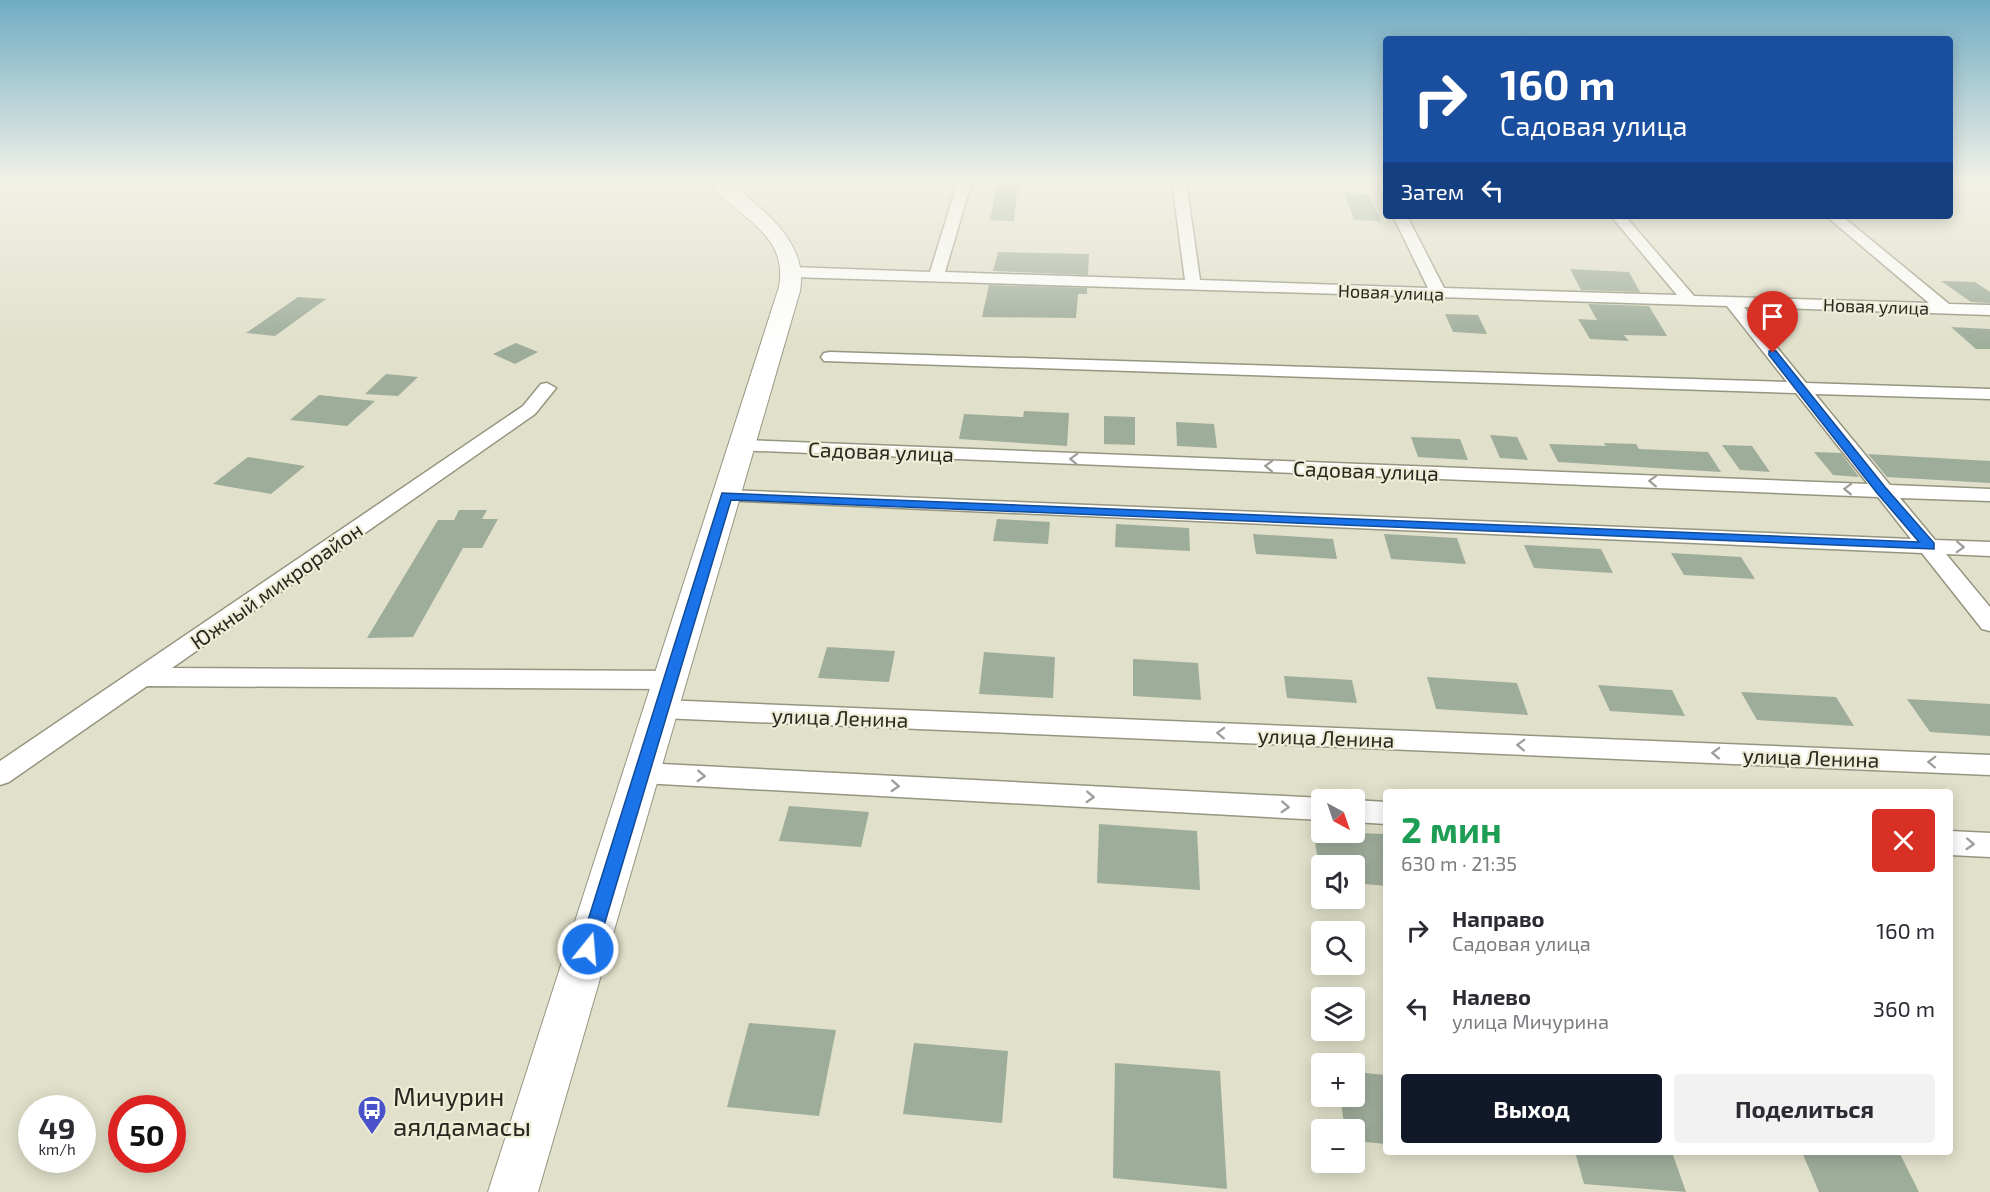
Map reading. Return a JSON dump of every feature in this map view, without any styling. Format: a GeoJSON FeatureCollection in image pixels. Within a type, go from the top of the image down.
{"type":"FeatureCollection","features":[{"type":"Feature","properties":{"kind":"main road"},"geometry":{"type":"LineString","coordinates":[[513,1192],[784,309],[791,272],[789,257],[776,237]]}},
{"type":"Feature","properties":{"kind":"street"},"geometry":{"type":"LineString","coordinates":[[936,276],[948,237]]}},
{"type":"Feature","properties":{"kind":"street"},"geometry":{"type":"LineString","coordinates":[[1186,237],[1193,286]]}},
{"type":"Feature","properties":{"kind":"street"},"geometry":{"type":"LineString","coordinates":[[1410,237],[1439,294]]}},
{"type":"Feature","properties":{"kind":"street"},"geometry":{"type":"LineString","coordinates":[[1635,237],[1690,301]]}},
{"type":"Feature","properties":{"kind":"street"},"geometry":{"type":"LineString","coordinates":[[1858,237],[1944,308]]}},
{"type":"Feature","properties":{"kind":"street","name":"Новая улица"},"geometry":{"type":"LineString","coordinates":[[791,272],[1990,310]]}},
{"type":"Feature","properties":{"kind":"street"},"geometry":{"type":"LineString","coordinates":[[1732,302],[1990,623]]}},
{"type":"Feature","properties":{"kind":"street"},"geometry":{"type":"LineString","coordinates":[[830,357],[1990,394]]}},
{"type":"Feature","properties":{"kind":"street","name":"Южный микрорайон"},"geometry":{"type":"LineString","coordinates":[[0,775],[529,410],[547,388]]}},
{"type":"Feature","properties":{"kind":"street","name":"Садовая улица"},"geometry":{"type":"LineString","coordinates":[[742,446],[1990,495]]}},
{"type":"Feature","properties":{"kind":"street"},"geometry":{"type":"LineString","coordinates":[[726,496],[1990,549]]}},
{"type":"Feature","properties":{"kind":"street","name":"улица Ленина"},"geometry":{"type":"LineString","coordinates":[[142,677],[666,695],[1990,765]]}},
{"type":"Feature","properties":{"kind":"street"},"geometry":{"type":"LineString","coordinates":[[642,772],[1311,808]]}},
{"type":"Feature","properties":{"kind":"street"},"geometry":{"type":"LineString","coordinates":[[1365,812],[1383,813]]}},
{"type":"Feature","properties":{"kind":"street"},"geometry":{"type":"LineString","coordinates":[[1953,843],[1990,845]]}},
{"type":"Feature","properties":{"kind":"building"},"geometry":{"type":"Polygon","coordinates":[[[998,252],[1089,254],[1088,275],[993,271],[998,252]]]}},
{"type":"Feature","properties":{"kind":"building"},"geometry":{"type":"Polygon","coordinates":[[[1570,269],[1629,272],[1640,292],[1581,290],[1570,269]]]}},
{"type":"Feature","properties":{"kind":"building"},"geometry":{"type":"Polygon","coordinates":[[[1941,281],[1975,282],[1990,292],[1990,303],[1971,302],[1941,281]]]}},
{"type":"Feature","properties":{"kind":"building"},"geometry":{"type":"Polygon","coordinates":[[[989,285],[1087,288],[1087,294],[1078,294],[1076,318],[982,317],[989,285]]]}},
{"type":"Feature","properties":{"kind":"building"},"geometry":{"type":"Polygon","coordinates":[[[298,297],[326,299],[275,336],[246,333],[298,297]]]}},
{"type":"Feature","properties":{"kind":"building"},"geometry":{"type":"Polygon","coordinates":[[[1588,304],[1649,306],[1667,336],[1624,335],[1629,341],[1590,339],[1578,319],[1597,320],[1588,304]]]}},
{"type":"Feature","properties":{"kind":"building"},"geometry":{"type":"Polygon","coordinates":[[[1445,314],[1478,315],[1487,334],[1453,332],[1445,314]]]}},
{"type":"Feature","properties":{"kind":"building"},"geometry":{"type":"Polygon","coordinates":[[[1951,327],[1990,329],[1990,349],[1976,349],[1951,327]]]}},
{"type":"Feature","properties":{"kind":"building"},"geometry":{"type":"Polygon","coordinates":[[[516,343],[538,352],[515,364],[493,354],[516,343]]]}},
{"type":"Feature","properties":{"kind":"building"},"geometry":{"type":"Polygon","coordinates":[[[386,374],[418,377],[398,396],[365,394],[386,374]]]}},
{"type":"Feature","properties":{"kind":"building"},"geometry":{"type":"Polygon","coordinates":[[[319,395],[375,401],[347,426],[290,420],[319,395]]]}},
{"type":"Feature","properties":{"kind":"building"},"geometry":{"type":"Polygon","coordinates":[[[1024,411],[1069,413],[1067,446],[959,439],[964,414],[1023,417],[1024,411]]]}},
{"type":"Feature","properties":{"kind":"building"},"geometry":{"type":"Polygon","coordinates":[[[1104,416],[1135,417],[1135,445],[1104,444],[1104,416]]]}},
{"type":"Feature","properties":{"kind":"building"},"geometry":{"type":"Polygon","coordinates":[[[1176,422],[1214,424],[1217,448],[1177,446],[1176,422]]]}},
{"type":"Feature","properties":{"kind":"building"},"geometry":{"type":"Polygon","coordinates":[[[1490,435],[1517,437],[1528,460],[1500,458],[1490,435]]]}},
{"type":"Feature","properties":{"kind":"building"},"geometry":{"type":"Polygon","coordinates":[[[1411,437],[1460,439],[1468,460],[1418,457],[1411,437]]]}},
{"type":"Feature","properties":{"kind":"building"},"geometry":{"type":"Polygon","coordinates":[[[1604,443],[1636,444],[1639,449],[1708,452],[1721,472],[1558,462],[1549,444],[1606,446],[1604,443]]]}},
{"type":"Feature","properties":{"kind":"building"},"geometry":{"type":"Polygon","coordinates":[[[1722,445],[1752,446],[1770,472],[1740,470],[1722,445]]]}},
{"type":"Feature","properties":{"kind":"building"},"geometry":{"type":"Polygon","coordinates":[[[1814,452],[1841,453],[1859,477],[1833,475],[1814,452]]]}},
{"type":"Feature","properties":{"kind":"building"},"geometry":{"type":"Polygon","coordinates":[[[1868,454],[1990,461],[1990,483],[1887,477],[1868,454]]]}},
{"type":"Feature","properties":{"kind":"building"},"geometry":{"type":"Polygon","coordinates":[[[248,457],[305,466],[271,494],[213,484],[248,457]]]}},
{"type":"Feature","properties":{"kind":"building"},"geometry":{"type":"Polygon","coordinates":[[[459,510],[487,510],[482,519],[498,519],[482,548],[463,548],[413,637],[367,638],[438,520],[454,520],[459,510]]]}},
{"type":"Feature","properties":{"kind":"building"},"geometry":{"type":"Polygon","coordinates":[[[997,519],[1050,522],[1048,544],[993,541],[997,519]]]}},
{"type":"Feature","properties":{"kind":"building"},"geometry":{"type":"Polygon","coordinates":[[[1116,524],[1189,528],[1190,551],[1115,547],[1116,524]]]}},
{"type":"Feature","properties":{"kind":"building"},"geometry":{"type":"Polygon","coordinates":[[[1253,534],[1333,539],[1337,559],[1256,554],[1253,534]]]}},
{"type":"Feature","properties":{"kind":"building"},"geometry":{"type":"Polygon","coordinates":[[[1384,534],[1457,538],[1466,564],[1391,559],[1384,534]]]}},
{"type":"Feature","properties":{"kind":"building"},"geometry":{"type":"Polygon","coordinates":[[[1524,545],[1601,549],[1613,573],[1534,568],[1524,545]]]}},
{"type":"Feature","properties":{"kind":"building"},"geometry":{"type":"Polygon","coordinates":[[[1671,553],[1741,557],[1755,579],[1684,575],[1671,553]]]}},
{"type":"Feature","properties":{"kind":"building"},"geometry":{"type":"Polygon","coordinates":[[[827,647],[895,651],[889,682],[818,678],[827,647]]]}},
{"type":"Feature","properties":{"kind":"building"},"geometry":{"type":"Polygon","coordinates":[[[984,652],[1055,657],[1053,698],[979,694],[984,652]]]}},
{"type":"Feature","properties":{"kind":"building"},"geometry":{"type":"Polygon","coordinates":[[[1133,659],[1198,663],[1201,700],[1133,696],[1133,659]]]}},
{"type":"Feature","properties":{"kind":"building"},"geometry":{"type":"Polygon","coordinates":[[[1284,676],[1352,680],[1357,703],[1287,698],[1284,676]]]}},
{"type":"Feature","properties":{"kind":"building"},"geometry":{"type":"Polygon","coordinates":[[[1427,677],[1517,683],[1528,715],[1436,709],[1427,677]]]}},
{"type":"Feature","properties":{"kind":"building"},"geometry":{"type":"Polygon","coordinates":[[[1598,685],[1672,690],[1685,716],[1610,711],[1598,685]]]}},
{"type":"Feature","properties":{"kind":"building"},"geometry":{"type":"Polygon","coordinates":[[[1741,692],[1836,697],[1854,726],[1757,720],[1741,692]]]}},
{"type":"Feature","properties":{"kind":"building"},"geometry":{"type":"Polygon","coordinates":[[[1907,699],[1990,704],[1990,736],[1930,732],[1907,699]]]}},
{"type":"Feature","properties":{"kind":"building"},"geometry":{"type":"Polygon","coordinates":[[[789,806],[869,812],[861,847],[779,841],[789,806]]]}},
{"type":"Feature","properties":{"kind":"building"},"geometry":{"type":"Polygon","coordinates":[[[1099,824],[1197,831],[1200,890],[1097,883],[1099,824]]]}},
{"type":"Feature","properties":{"kind":"building"},"geometry":{"type":"Polygon","coordinates":[[[1365,833],[1383,834],[1383,886],[1365,884],[1365,855],[1317,855],[1315,843],[1365,843],[1365,833]]]}},
{"type":"Feature","properties":{"kind":"building"},"geometry":{"type":"Polygon","coordinates":[[[749,1023],[836,1030],[819,1116],[727,1107],[749,1023]]]}},
{"type":"Feature","properties":{"kind":"building"},"geometry":{"type":"Polygon","coordinates":[[[914,1043],[1008,1051],[1002,1123],[903,1114],[914,1043]]]}},
{"type":"Feature","properties":{"kind":"building"},"geometry":{"type":"Polygon","coordinates":[[[1115,1063],[1220,1071],[1227,1189],[1113,1178],[1115,1063]]]}},
{"type":"Feature","properties":{"kind":"building"},"geometry":{"type":"Polygon","coordinates":[[[1365,1073],[1383,1075],[1383,1144],[1365,1142],[1365,1119],[1343,1119],[1342,1107],[1365,1107],[1365,1073]]]}},
{"type":"Feature","properties":{"kind":"building"},"geometry":{"type":"Polygon","coordinates":[[[1576,1155],[1673,1155],[1686,1192],[1584,1184],[1576,1155]]]}},
{"type":"Feature","properties":{"kind":"building"},"geometry":{"type":"Polygon","coordinates":[[[1803,1155],[1900,1155],[1919,1192],[1819,1192],[1803,1155]]]}},
{"type":"Feature","properties":{"kind":"place","name":"Мичурин аялдамасы"},"geometry":{"type":"Point","coordinates":[372,1136]}},
{"type":"Feature","properties":{"kind":"route"},"geometry":{"type":"LineString","coordinates":[[588,949],[726,496],[1930,546],[1881,490],[1773,353]]}}]}
